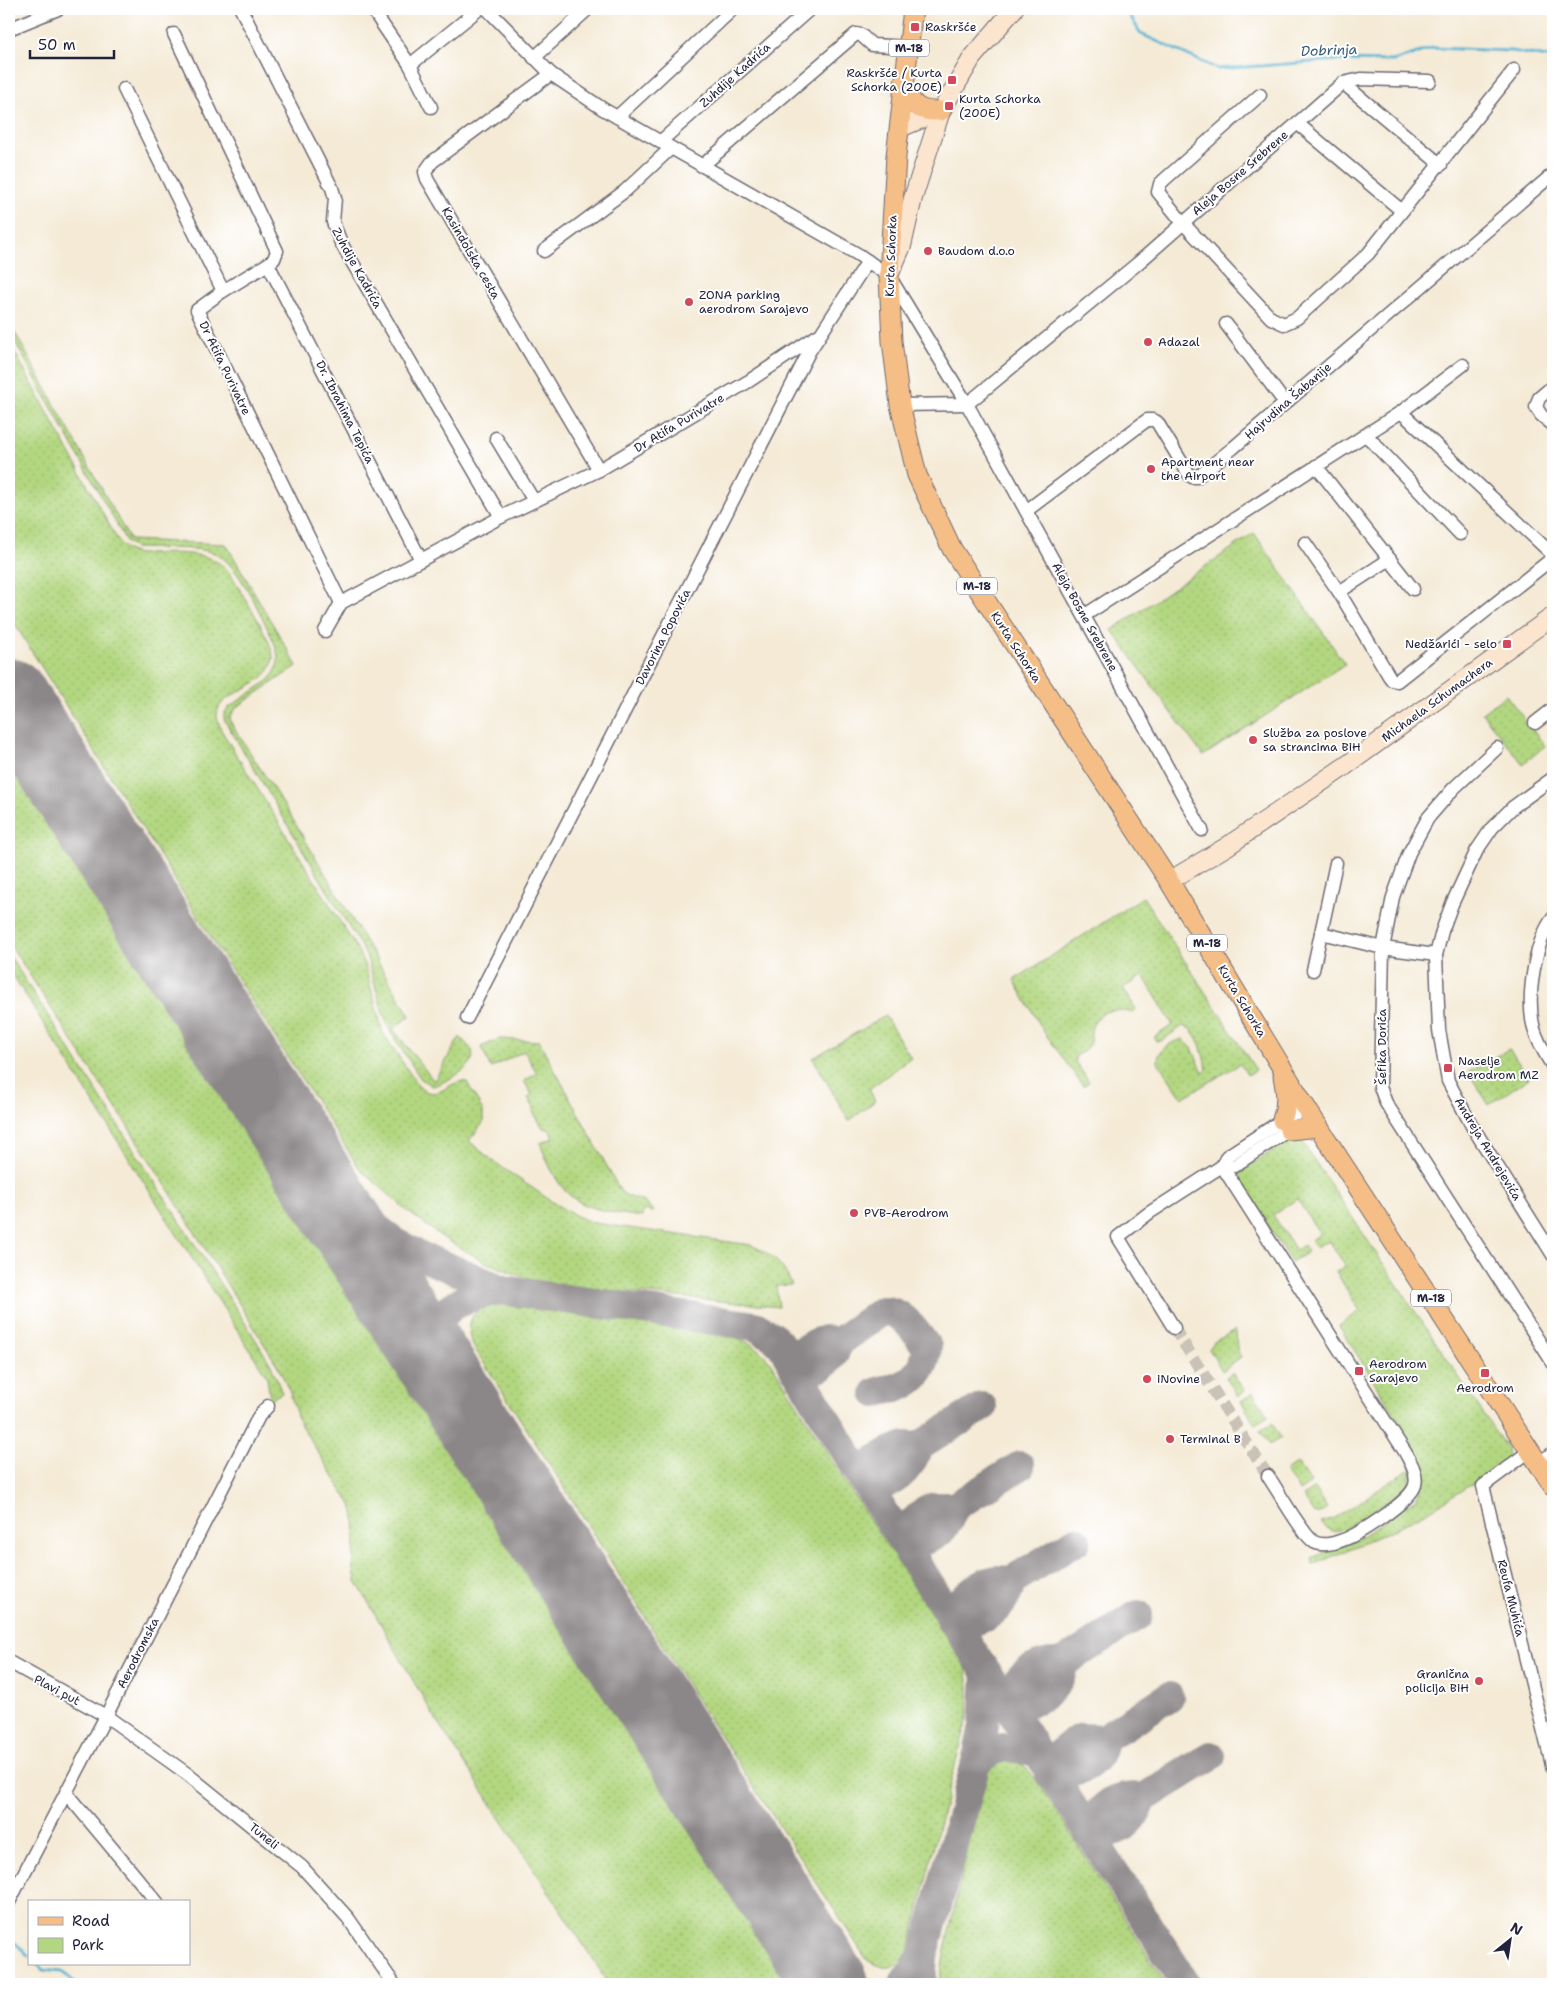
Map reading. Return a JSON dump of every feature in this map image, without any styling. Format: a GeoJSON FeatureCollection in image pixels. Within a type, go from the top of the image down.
{"type":"FeatureCollection","features":[{"type":"Feature","properties":{"kind":"main road","name":"Kurta Schorka"},"geometry":{"type":"LineString","coordinates":[[913,9],[900,128],[889,276],[892,341],[900,405],[917,475],[952,549],[1170,881],[1308,1111],[1541,1455],[1553,1486]]}},
{"type":"Feature","properties":{"kind":"main road"},"geometry":{"type":"LineString","coordinates":[[889,276],[902,246],[913,198],[940,111],[972,58],[1014,9]]}},
{"type":"Feature","properties":{"kind":"main road"},"geometry":{"type":"LineString","coordinates":[[905,87],[908,95],[919,108],[927,111],[940,111]]}},
{"type":"Feature","properties":{"kind":"main road"},"geometry":{"type":"LineString","coordinates":[[900,128],[940,111]]}},
{"type":"Feature","properties":{"kind":"main road","name":"Michaela Schumachera"},"geometry":{"type":"LineString","coordinates":[[1170,881],[1226,847],[1344,767],[1553,616]]}},
{"type":"Feature","properties":{"kind":"main road"},"geometry":{"type":"LineString","coordinates":[[1282,1067],[1287,1099],[1286,1125],[1319,1127]]}},
{"type":"Feature","properties":{"kind":"street"},"geometry":{"type":"LineString","coordinates":[[9,29],[58,9]]}},
{"type":"Feature","properties":{"kind":"street","name":"Zuhdije Kadrića"},"geometry":{"type":"LineString","coordinates":[[240,9],[332,188],[335,198],[333,222],[341,243],[501,517]]}},
{"type":"Feature","properties":{"kind":"street"},"geometry":{"type":"LineString","coordinates":[[372,9],[410,65],[431,107]]}},
{"type":"Feature","properties":{"kind":"street"},"geometry":{"type":"LineString","coordinates":[[410,65],[479,9]]}},
{"type":"Feature","properties":{"kind":"street"},"geometry":{"type":"LineString","coordinates":[[488,9],[551,74],[617,117],[868,261],[889,276]]}},
{"type":"Feature","properties":{"kind":"street"},"geometry":{"type":"LineString","coordinates":[[534,58],[588,9]]}},
{"type":"Feature","properties":{"kind":"street"},"geometry":{"type":"LineString","coordinates":[[617,117],[733,9]]}},
{"type":"Feature","properties":{"kind":"street","name":"Zuhdije Kadrića"},"geometry":{"type":"LineString","coordinates":[[660,142],[810,9]]}},
{"type":"Feature","properties":{"kind":"street"},"geometry":{"type":"LineString","coordinates":[[124,89],[223,291],[268,264],[277,255],[273,241],[174,34]]}},
{"type":"Feature","properties":{"kind":"street"},"geometry":{"type":"LineString","coordinates":[[702,166],[856,34],[861,35],[872,45],[909,48]]}},
{"type":"Feature","properties":{"kind":"street","name":"Aleja Bosne Srebrene"},"geometry":{"type":"LineString","coordinates":[[1183,223],[1271,318],[1284,324],[1297,318],[1368,254],[1441,165],[1514,70]]}},
{"type":"Feature","properties":{"kind":"street","name":"Kasindolska cesta"},"geometry":{"type":"LineString","coordinates":[[551,74],[432,162],[426,172],[427,179],[599,470]]}},
{"type":"Feature","properties":{"kind":"street","name":"Aleja Bosne Srebrene"},"geometry":{"type":"LineString","coordinates":[[967,404],[1137,264],[1343,84],[1360,79],[1430,81]]}},
{"type":"Feature","properties":{"kind":"street"},"geometry":{"type":"LineString","coordinates":[[1343,84],[1441,165]]}},
{"type":"Feature","properties":{"kind":"street"},"geometry":{"type":"LineString","coordinates":[[1183,223],[1159,196],[1160,184],[1260,95]]}},
{"type":"Feature","properties":{"kind":"street","name":"Aleja Bosne Srebrene"},"geometry":{"type":"LineString","coordinates":[[1297,123],[1402,211]]}},
{"type":"Feature","properties":{"kind":"street"},"geometry":{"type":"LineString","coordinates":[[544,251],[625,191],[671,148]]}},
{"type":"Feature","properties":{"kind":"street","name":"Hajrudina Šabanije"},"geometry":{"type":"LineString","coordinates":[[1026,511],[1147,420],[1157,422],[1188,473],[1194,477],[1233,448],[1553,174]]}},
{"type":"Feature","properties":{"kind":"street","name":"Davorina Popovića"},"geometry":{"type":"LineString","coordinates":[[467,1018],[819,335],[868,261]]}},
{"type":"Feature","properties":{"kind":"street","name":"Dr. Ibrahima Tepića"},"geometry":{"type":"LineString","coordinates":[[268,264],[421,560]]}},
{"type":"Feature","properties":{"kind":"street","name":"Aleja Bosne Srebrene"},"geometry":{"type":"LineString","coordinates":[[889,276],[967,404],[1202,830]]}},
{"type":"Feature","properties":{"kind":"street","name":"Dr Atifa Purivatre"},"geometry":{"type":"LineString","coordinates":[[223,291],[197,310],[341,603],[501,517],[599,470],[749,381],[819,335]]}},
{"type":"Feature","properties":{"kind":"street"},"geometry":{"type":"LineString","coordinates":[[1226,324],[1285,403]]}},
{"type":"Feature","properties":{"kind":"street"},"geometry":{"type":"LineString","coordinates":[[1085,615],[1401,412],[1463,365]]}},
{"type":"Feature","properties":{"kind":"street"},"geometry":{"type":"LineString","coordinates":[[1553,386],[1540,398],[1536,407],[1541,415],[1553,425]]}},
{"type":"Feature","properties":{"kind":"street"},"geometry":{"type":"LineString","coordinates":[[900,405],[967,404]]}},
{"type":"Feature","properties":{"kind":"street"},"geometry":{"type":"LineString","coordinates":[[1305,543],[1339,592],[1389,676],[1398,681],[1553,556],[1401,412]]}},
{"type":"Feature","properties":{"kind":"street"},"geometry":{"type":"LineString","coordinates":[[1366,434],[1460,534]]}},
{"type":"Feature","properties":{"kind":"street"},"geometry":{"type":"LineString","coordinates":[[496,438],[534,501]]}},
{"type":"Feature","properties":{"kind":"street"},"geometry":{"type":"LineString","coordinates":[[1316,466],[1413,589]]}},
{"type":"Feature","properties":{"kind":"street"},"geometry":{"type":"LineString","coordinates":[[1339,592],[1390,559]]}},
{"type":"Feature","properties":{"kind":"street"},"geometry":{"type":"LineString","coordinates":[[325,631],[341,603]]}},
{"type":"Feature","properties":{"kind":"street"},"geometry":{"type":"LineString","coordinates":[[1535,722],[1553,709]]}},
{"type":"Feature","properties":{"kind":"street","name":"Šefika Dorića"},"geometry":{"type":"LineString","coordinates":[[1497,748],[1453,789],[1428,818],[1409,853],[1393,897],[1383,948],[1380,1087],[1386,1103],[1553,1363]]}},
{"type":"Feature","properties":{"kind":"street","name":"Andreja Andrejevića"},"geometry":{"type":"LineString","coordinates":[[1553,778],[1513,806],[1492,828],[1477,850],[1452,904],[1436,955],[1439,1030],[1448,1081],[1472,1126],[1553,1255]]}},
{"type":"Feature","properties":{"kind":"street"},"geometry":{"type":"LineString","coordinates":[[1313,970],[1336,863]]}},
{"type":"Feature","properties":{"kind":"street"},"geometry":{"type":"LineString","coordinates":[[1553,918],[1535,959],[1532,975],[1534,1029],[1553,1067]]}},
{"type":"Feature","properties":{"kind":"street"},"geometry":{"type":"LineString","coordinates":[[1321,933],[1383,948],[1436,955]]}},
{"type":"Feature","properties":{"kind":"street"},"geometry":{"type":"LineString","coordinates":[[1174,1328],[1118,1237],[1149,1213],[1222,1166],[1234,1166],[1286,1125],[1299,1112],[1308,1111]]}},
{"type":"Feature","properties":{"kind":"street"},"geometry":{"type":"LineString","coordinates":[[1222,1166],[1405,1452],[1416,1482],[1413,1491],[1403,1502],[1382,1518],[1342,1541],[1324,1544],[1314,1542],[1305,1532],[1268,1476]]}},
{"type":"Feature","properties":{"kind":"street","name":"Aerodromska"},"geometry":{"type":"LineString","coordinates":[[9,1902],[106,1716],[258,1416],[268,1406]]}},
{"type":"Feature","properties":{"kind":"street","name":"Reufa Muhića"},"geometry":{"type":"LineString","coordinates":[[1541,1455],[1482,1486],[1553,1769]]}},
{"type":"Feature","properties":{"kind":"street","name":"Plavi put"},"geometry":{"type":"LineString","coordinates":[[9,1662],[106,1716]]}},
{"type":"Feature","properties":{"kind":"street","name":"Tuneli"},"geometry":{"type":"LineString","coordinates":[[106,1716],[186,1773],[302,1867],[348,1918],[394,1984]]}},
{"type":"Feature","properties":{"kind":"street"},"geometry":{"type":"LineString","coordinates":[[66,1793],[155,1900]]}},
{"type":"Feature","properties":{"kind":"green space"},"geometry":{"type":"Polygon","coordinates":[[[9,322],[130,540],[226,544],[297,666],[237,707],[230,717],[231,723],[289,813],[410,1016],[393,1029],[434,1081],[460,1037],[472,1050],[473,1054],[469,1066],[454,1077],[432,1086],[421,1079],[391,1033],[366,955],[224,719],[224,714],[228,708],[268,681],[275,671],[278,661],[275,644],[248,591],[232,567],[215,553],[187,549],[135,548],[126,541],[9,331],[9,322]]]}},
{"type":"Feature","properties":{"kind":"green space"},"geometry":{"type":"Polygon","coordinates":[[[9,342],[122,545],[127,550],[141,554],[190,554],[213,560],[223,566],[231,575],[262,627],[273,657],[271,667],[264,676],[226,700],[219,707],[217,719],[221,730],[356,947],[365,966],[383,1033],[419,1087],[426,1092],[432,1093],[455,1083],[467,1082],[483,1111],[483,1123],[469,1141],[484,1154],[555,1204],[578,1216],[594,1223],[751,1245],[765,1252],[776,1260],[792,1285],[776,1286],[779,1307],[599,1289],[531,1280],[485,1262],[445,1239],[407,1211],[359,1168],[217,947],[9,615],[9,342]]]}},
{"type":"Feature","properties":{"kind":"green space"},"geometry":{"type":"Polygon","coordinates":[[[1254,533],[1345,664],[1203,756],[1112,630],[1254,533]]]}},
{"type":"Feature","properties":{"kind":"green space"},"geometry":{"type":"Polygon","coordinates":[[[1506,695],[1545,746],[1523,764],[1482,713],[1506,695]]]}},
{"type":"Feature","properties":{"kind":"green space"},"geometry":{"type":"Polygon","coordinates":[[[9,762],[177,1017],[331,1262],[796,1984],[609,1984],[433,1715],[356,1581],[354,1572],[355,1517],[353,1508],[299,1422],[290,1393],[279,1368],[160,1176],[9,943],[9,762]]]}},
{"type":"Feature","properties":{"kind":"green space"},"geometry":{"type":"Polygon","coordinates":[[[1143,897],[1256,1070],[1248,1075],[1240,1064],[1182,1098],[1158,1062],[1158,1057],[1166,1047],[1183,1039],[1192,1048],[1203,1072],[1207,1069],[1200,1044],[1191,1029],[1183,1026],[1161,1041],[1156,1041],[1154,1037],[1173,1025],[1143,976],[1123,988],[1136,1009],[1133,1013],[1114,1010],[1104,1013],[1095,1020],[1091,1031],[1090,1043],[1075,1057],[1075,1061],[1089,1082],[1083,1086],[1044,1032],[1014,980],[1143,897]]]}},
{"type":"Feature","properties":{"kind":"green space"},"geometry":{"type":"Polygon","coordinates":[[[9,955],[251,1332],[271,1365],[282,1393],[270,1399],[267,1377],[9,969],[9,955]]]}},
{"type":"Feature","properties":{"kind":"green space"},"geometry":{"type":"Polygon","coordinates":[[[885,1016],[911,1058],[869,1089],[875,1101],[849,1121],[813,1058],[885,1016]]]}},
{"type":"Feature","properties":{"kind":"green space"},"geometry":{"type":"Polygon","coordinates":[[[499,1039],[539,1041],[621,1192],[647,1204],[653,1212],[643,1210],[642,1217],[603,1210],[576,1200],[566,1191],[548,1164],[540,1143],[553,1138],[549,1129],[543,1128],[533,1112],[534,1108],[528,1098],[532,1095],[524,1081],[537,1073],[524,1051],[491,1068],[481,1047],[499,1039]]]}},
{"type":"Feature","properties":{"kind":"green space"},"geometry":{"type":"Polygon","coordinates":[[[1509,1049],[1529,1078],[1489,1105],[1468,1072],[1509,1049]]]}},
{"type":"Feature","properties":{"kind":"green space"},"geometry":{"type":"Polygon","coordinates":[[[1292,1138],[1300,1139],[1507,1449],[1508,1456],[1503,1464],[1429,1511],[1388,1532],[1313,1565],[1312,1558],[1363,1536],[1415,1499],[1421,1488],[1423,1476],[1421,1466],[1401,1424],[1339,1326],[1360,1311],[1336,1272],[1345,1266],[1329,1240],[1316,1247],[1311,1240],[1320,1234],[1297,1199],[1273,1215],[1296,1250],[1304,1245],[1308,1252],[1291,1262],[1242,1185],[1239,1177],[1242,1170],[1292,1138]]]}},
{"type":"Feature","properties":{"kind":"green space"},"geometry":{"type":"Polygon","coordinates":[[[497,1304],[733,1337],[756,1348],[774,1367],[849,1488],[966,1667],[969,1687],[968,1717],[909,1950],[900,1962],[891,1967],[886,1967],[867,1960],[691,1691],[575,1504],[473,1346],[470,1329],[472,1317],[481,1309],[497,1304]]]}},
{"type":"Feature","properties":{"kind":"green space"},"geometry":{"type":"Polygon","coordinates":[[[1235,1330],[1237,1349],[1241,1357],[1222,1371],[1209,1349],[1214,1342],[1235,1330]]]}},
{"type":"Feature","properties":{"kind":"green space"},"geometry":{"type":"Polygon","coordinates":[[[1232,1373],[1245,1391],[1238,1396],[1226,1377],[1232,1373]]]}},
{"type":"Feature","properties":{"kind":"green space"},"geometry":{"type":"Polygon","coordinates":[[[1253,1393],[1268,1416],[1255,1424],[1241,1401],[1253,1393]]]}},
{"type":"Feature","properties":{"kind":"green space"},"geometry":{"type":"Polygon","coordinates":[[[1272,1423],[1281,1438],[1269,1445],[1260,1431],[1272,1423]]]}},
{"type":"Feature","properties":{"kind":"green space"},"geometry":{"type":"Polygon","coordinates":[[[1297,1463],[1311,1483],[1299,1491],[1286,1471],[1297,1463]]]}},
{"type":"Feature","properties":{"kind":"green space"},"geometry":{"type":"Polygon","coordinates":[[[1410,1469],[1410,1480],[1406,1489],[1345,1529],[1332,1531],[1324,1527],[1320,1522],[1335,1518],[1410,1469]]]}},
{"type":"Feature","properties":{"kind":"green space"},"geometry":{"type":"Polygon","coordinates":[[[1314,1488],[1327,1508],[1315,1514],[1303,1496],[1314,1488]]]}},
{"type":"Feature","properties":{"kind":"green space"},"geometry":{"type":"Polygon","coordinates":[[[1008,1759],[1022,1765],[1038,1782],[1166,1984],[939,1984],[945,1949],[984,1778],[994,1765],[1008,1759]]]}},
{"type":"Feature","properties":{"kind":"waterway","name":"Dobrinja"},"geometry":{"type":"LineString","coordinates":[[1126,9],[1141,34],[1218,69],[1339,60],[1393,61],[1433,48],[1511,51],[1553,58]]}},
{"type":"Feature","properties":{"kind":"waterway"},"geometry":{"type":"LineString","coordinates":[[9,1937],[28,1955]]}},
{"type":"Feature","properties":{"kind":"waterway"},"geometry":{"type":"LineString","coordinates":[[39,1966],[43,1970],[62,1972],[77,1984]]}},
{"type":"Feature","properties":{"kind":"taxiway"},"geometry":{"type":"LineString","coordinates":[[315,1175],[358,1214],[396,1243],[418,1255],[503,1290],[755,1326],[772,1336],[782,1346],[865,1483],[1186,1984]]}},
{"type":"Feature","properties":{"kind":"taxiway"},"geometry":{"type":"LineString","coordinates":[[439,1370],[434,1347],[435,1333],[439,1321],[446,1312],[466,1299],[503,1290]]}},
{"type":"Feature","properties":{"kind":"taxiway"},"geometry":{"type":"LineString","coordinates":[[839,1342],[882,1311],[897,1314],[903,1318],[927,1347],[925,1360],[916,1376],[899,1387],[876,1393]]}},
{"type":"Feature","properties":{"kind":"taxiway"},"geometry":{"type":"LineString","coordinates":[[825,1340],[839,1342],[832,1356],[822,1366],[809,1371],[794,1368],[801,1353],[814,1344],[825,1340]]}},
{"type":"Feature","properties":{"kind":"taxiway"},"geometry":{"type":"LineString","coordinates":[[918,1447],[982,1407]]}},
{"type":"Feature","properties":{"kind":"taxiway"},"geometry":{"type":"LineString","coordinates":[[906,1446],[918,1447],[910,1463],[899,1476],[883,1484],[865,1483],[870,1469],[879,1458],[906,1446]]}},
{"type":"Feature","properties":{"kind":"taxiway"},"geometry":{"type":"LineString","coordinates":[[954,1507],[946,1524],[936,1535],[922,1541],[904,1544],[911,1524],[926,1510],[935,1507],[954,1507],[1020,1466]]}},
{"type":"Feature","properties":{"kind":"taxiway"},"geometry":{"type":"LineString","coordinates":[[1011,1581],[1076,1541]]}},
{"type":"Feature","properties":{"kind":"taxiway"},"geometry":{"type":"LineString","coordinates":[[996,1580],[1011,1581],[1004,1600],[997,1608],[990,1614],[972,1621],[951,1621],[958,1606],[968,1594],[981,1585],[996,1580]]}},
{"type":"Feature","properties":{"kind":"taxiway"},"geometry":{"type":"LineString","coordinates":[[1063,1663],[1138,1615]]}},
{"type":"Feature","properties":{"kind":"taxiway"},"geometry":{"type":"LineString","coordinates":[[1050,1663],[1063,1663],[1057,1682],[1051,1689],[1036,1700],[1017,1705],[1007,1705],[1013,1689],[1022,1676],[1034,1668],[1050,1663]]}},
{"type":"Feature","properties":{"kind":"taxiway"},"geometry":{"type":"LineString","coordinates":[[976,1763],[984,1726],[987,1672]]}},
{"type":"Feature","properties":{"kind":"taxiway"},"geometry":{"type":"LineString","coordinates":[[1103,1739],[1169,1697]]}},
{"type":"Feature","properties":{"kind":"taxiway"},"geometry":{"type":"LineString","coordinates":[[1082,1738],[1103,1739],[1101,1748],[1092,1762],[1077,1771],[1050,1775],[1062,1753],[1071,1744],[1082,1738]]}},
{"type":"Feature","properties":{"kind":"taxiway"},"geometry":{"type":"LineString","coordinates":[[923,1957],[976,1763],[998,1749],[1012,1748],[1038,1754]]}},
{"type":"Feature","properties":{"kind":"taxiway"},"geometry":{"type":"LineString","coordinates":[[1142,1799],[1211,1756]]}},
{"type":"Feature","properties":{"kind":"taxiway"},"geometry":{"type":"LineString","coordinates":[[1134,1797],[1142,1799],[1139,1808],[1135,1816],[1123,1827],[1108,1833],[1089,1834],[1095,1818],[1105,1806],[1117,1800],[1134,1797]]}},
{"type":"Feature","properties":{"kind":"taxiway"},"geometry":{"type":"LineString","coordinates":[[904,1984],[923,1957],[921,1984]]}},
{"type":"Feature","properties":{"kind":"taxiway"},"geometry":{"type":"LineString","coordinates":[[814,1958],[842,1984]]}},
{"type":"Feature","properties":{"kind":"runway"},"geometry":{"type":"LineString","coordinates":[[9,696],[831,1984]]}},
{"type":"Feature","properties":{"kind":"tunnel"},"geometry":{"type":"LineString","coordinates":[[1174,1328],[1268,1476]]}},
{"type":"Feature","properties":{"kind":"place","name":"Raskršće"},"geometry":{"type":"Point","coordinates":[915,27]}},
{"type":"Feature","properties":{"kind":"place","name":"Raskršće / Kurta Schorka (200E)"},"geometry":{"type":"Point","coordinates":[952,80]}},
{"type":"Feature","properties":{"kind":"place","name":"Kurta Schorka (200E)"},"geometry":{"type":"Point","coordinates":[949,106]}},
{"type":"Feature","properties":{"kind":"place","name":"Baudom d.o.o"},"geometry":{"type":"Point","coordinates":[928,251]}},
{"type":"Feature","properties":{"kind":"place","name":"ZONA parking aerodrom Sarajevo"},"geometry":{"type":"Point","coordinates":[689,302]}},
{"type":"Feature","properties":{"kind":"place","name":"Adazal"},"geometry":{"type":"Point","coordinates":[1148,342]}},
{"type":"Feature","properties":{"kind":"place","name":"Apartment near the Airport"},"geometry":{"type":"Point","coordinates":[1151,469]}},
{"type":"Feature","properties":{"kind":"place","name":"Nedžarići - selo"},"geometry":{"type":"Point","coordinates":[1507,644]}},
{"type":"Feature","properties":{"kind":"place","name":"Služba za poslove sa strancima BiH"},"geometry":{"type":"Point","coordinates":[1253,740]}},
{"type":"Feature","properties":{"kind":"place","name":"Naselje Aerodrom MZ"},"geometry":{"type":"Point","coordinates":[1448,1068]}},
{"type":"Feature","properties":{"kind":"place","name":"PVB-Aerodrom"},"geometry":{"type":"Point","coordinates":[854,1213]}},
{"type":"Feature","properties":{"kind":"place","name":"Aerodrom Sarajevo"},"geometry":{"type":"Point","coordinates":[1359,1371]}},
{"type":"Feature","properties":{"kind":"place","name":"Aerodrom"},"geometry":{"type":"Point","coordinates":[1485,1373]}},
{"type":"Feature","properties":{"kind":"place","name":"iNovine"},"geometry":{"type":"Point","coordinates":[1147,1379]}},
{"type":"Feature","properties":{"kind":"place","name":"Terminal B"},"geometry":{"type":"Point","coordinates":[1170,1439]}},
{"type":"Feature","properties":{"kind":"place","name":"Granična policija BiH"},"geometry":{"type":"Point","coordinates":[1479,1681]}}]}
